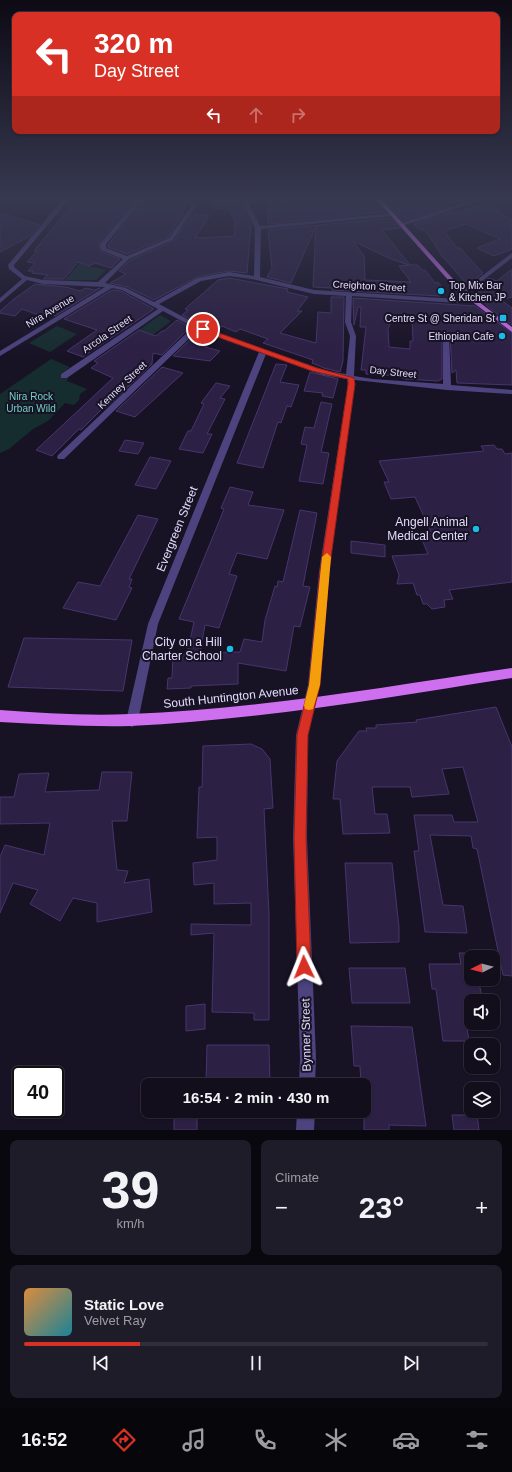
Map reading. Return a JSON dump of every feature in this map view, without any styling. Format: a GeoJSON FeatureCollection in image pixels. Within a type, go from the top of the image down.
{"type":"FeatureCollection","features":[{"type":"Feature","properties":{"kind":"main road"},"geometry":{"type":"LineString","coordinates":[[425,251],[463,293],[512,330]]}},
{"type":"Feature","properties":{"kind":"main road","name":"South Huntington Avenue"},"geometry":{"type":"LineString","coordinates":[[0,716],[86,721],[132,721],[202,717],[512,673]]}},
{"type":"Feature","properties":{"kind":"street"},"geometry":{"type":"LineString","coordinates":[[0,301],[26,278],[13,271],[11,268],[11,265],[23,251]]}},
{"type":"Feature","properties":{"kind":"street"},"geometry":{"type":"LineString","coordinates":[[106,251],[127,258]]}},
{"type":"Feature","properties":{"kind":"street"},"geometry":{"type":"LineString","coordinates":[[100,284],[127,258],[144,251]]}},
{"type":"Feature","properties":{"kind":"street"},"geometry":{"type":"LineString","coordinates":[[257,278],[258,251]]}},
{"type":"Feature","properties":{"kind":"street"},"geometry":{"type":"LineString","coordinates":[[463,293],[512,255]]}},
{"type":"Feature","properties":{"kind":"street","name":"Creighton Street"},"geometry":{"type":"LineString","coordinates":[[155,304],[192,282],[207,276],[229,274],[257,278],[309,292],[457,300],[471,299]]}},
{"type":"Feature","properties":{"kind":"street","name":"Day Street"},"geometry":{"type":"LineString","coordinates":[[26,278],[52,284],[100,284],[131,291],[197,327],[315,370],[351,378],[447,388],[512,392]]}},
{"type":"Feature","properties":{"kind":"street","name":"Nira Avenue"},"geometry":{"type":"LineString","coordinates":[[0,354],[111,286]]}},
{"type":"Feature","properties":{"kind":"street","name":"Bynner Street"},"geometry":{"type":"LineString","coordinates":[[307,1078],[308,1058],[300,838],[302,735],[314,685],[324,572],[352,384],[350,374],[354,338],[348,322],[349,295]]}},
{"type":"Feature","properties":{"kind":"street","name":"Arcola Street"},"geometry":{"type":"LineString","coordinates":[[64,376],[162,308]]}},
{"type":"Feature","properties":{"kind":"street","name":"Kenney Street"},"geometry":{"type":"LineString","coordinates":[[61,457],[197,327]]}},
{"type":"Feature","properties":{"kind":"street"},"geometry":{"type":"LineString","coordinates":[[446,334],[447,388]]}},
{"type":"Feature","properties":{"kind":"street","name":"Evergreen Street"},"geometry":{"type":"LineString","coordinates":[[132,721],[152,624],[263,352]]}},
{"type":"Feature","properties":{"kind":"street"},"geometry":{"type":"LineString","coordinates":[[305,1130],[306,1118]]}},
{"type":"Feature","properties":{"kind":"green space"},"geometry":{"type":"Polygon","coordinates":[[[80,263],[106,270],[96,280],[65,280],[80,263]]]}},
{"type":"Feature","properties":{"kind":"green space"},"geometry":{"type":"Polygon","coordinates":[[[160,315],[171,321],[153,335],[139,330],[160,315]]]}},
{"type":"Feature","properties":{"kind":"green space"},"geometry":{"type":"Polygon","coordinates":[[[57,326],[77,334],[50,352],[29,343],[57,326]]]}},
{"type":"Feature","properties":{"kind":"green space","name":"Nira Rock Urban Wild"},"geometry":{"type":"Polygon","coordinates":[[[51,359],[70,367],[60,374],[68,378],[67,381],[87,389],[80,394],[79,400],[74,405],[65,403],[48,421],[33,429],[9,449],[0,453],[0,394],[51,359]]]}},
{"type":"Feature","properties":{"kind":"building"},"geometry":{"type":"Polygon","coordinates":[[[34,251],[100,251],[120,259],[111,268],[95,263],[89,266],[78,262],[64,279],[43,279],[48,275],[28,271],[35,263],[27,262],[37,251],[34,251]]]}},
{"type":"Feature","properties":{"kind":"building"},"geometry":{"type":"Polygon","coordinates":[[[118,251],[135,251],[127,254],[118,251]]]}},
{"type":"Feature","properties":{"kind":"building"},"geometry":{"type":"Polygon","coordinates":[[[151,251],[249,251],[247,273],[229,271],[197,277],[154,300],[127,287],[110,283],[126,274],[119,271],[130,260],[151,251]]]}},
{"type":"Feature","properties":{"kind":"building"},"geometry":{"type":"Polygon","coordinates":[[[270,251],[305,251],[291,283],[267,277],[272,268],[270,251]]]}},
{"type":"Feature","properties":{"kind":"building"},"geometry":{"type":"Polygon","coordinates":[[[315,251],[360,251],[364,256],[365,280],[411,282],[399,266],[409,265],[374,251],[399,251],[410,265],[418,265],[422,270],[425,270],[435,283],[438,282],[445,291],[440,296],[332,290],[332,288],[313,287],[315,251]]]}},
{"type":"Feature","properties":{"kind":"building"},"geometry":{"type":"Polygon","coordinates":[[[439,251],[463,251],[483,273],[473,281],[465,282],[439,251]]]}},
{"type":"Feature","properties":{"kind":"building"},"geometry":{"type":"Polygon","coordinates":[[[483,251],[508,251],[494,256],[483,251]]]}},
{"type":"Feature","properties":{"kind":"building"},"geometry":{"type":"Polygon","coordinates":[[[512,269],[512,297],[501,300],[512,308],[512,325],[488,307],[478,292],[480,284],[488,278],[497,281],[512,269]]]}},
{"type":"Feature","properties":{"kind":"building"},"geometry":{"type":"Polygon","coordinates":[[[229,278],[288,289],[287,292],[308,297],[297,311],[302,311],[280,333],[316,343],[318,312],[331,313],[331,297],[344,297],[343,361],[340,372],[324,368],[312,363],[313,360],[263,343],[268,339],[240,329],[236,332],[222,326],[217,332],[182,315],[188,310],[185,309],[218,280],[229,278]]]}},
{"type":"Feature","properties":{"kind":"building"},"geometry":{"type":"Polygon","coordinates":[[[35,284],[66,287],[80,291],[86,288],[95,290],[100,288],[55,316],[52,314],[47,318],[22,309],[15,316],[0,313],[0,311],[14,299],[35,284]]]}},
{"type":"Feature","properties":{"kind":"building"},"geometry":{"type":"Polygon","coordinates":[[[112,290],[121,291],[154,309],[83,357],[67,351],[97,330],[64,319],[112,290]]]}},
{"type":"Feature","properties":{"kind":"building"},"geometry":{"type":"Polygon","coordinates":[[[353,298],[475,306],[512,333],[512,385],[457,383],[456,370],[452,373],[450,334],[447,331],[442,334],[442,379],[438,381],[405,379],[397,376],[366,374],[366,370],[361,370],[366,327],[360,327],[361,307],[358,307],[354,325],[353,298]],[[393,316],[388,329],[389,347],[410,349],[410,341],[413,341],[412,317],[393,316]]]}},
{"type":"Feature","properties":{"kind":"building"},"geometry":{"type":"Polygon","coordinates":[[[177,320],[190,327],[162,355],[153,353],[152,364],[106,408],[104,407],[81,430],[79,429],[52,456],[36,450],[113,378],[91,368],[98,363],[94,361],[139,330],[156,336],[177,320]]]}},
{"type":"Feature","properties":{"kind":"building"},"geometry":{"type":"Polygon","coordinates":[[[198,332],[212,337],[202,346],[220,351],[210,361],[173,356],[198,332]]]}},
{"type":"Feature","properties":{"kind":"building"},"geometry":{"type":"Polygon","coordinates":[[[276,364],[287,365],[280,382],[299,385],[291,407],[287,406],[281,423],[278,422],[263,468],[237,463],[276,364]]]}},
{"type":"Feature","properties":{"kind":"building"},"geometry":{"type":"Polygon","coordinates":[[[162,367],[183,373],[135,417],[116,411],[162,367]]]}},
{"type":"Feature","properties":{"kind":"building"},"geometry":{"type":"Polygon","coordinates":[[[310,372],[338,379],[333,398],[322,396],[323,393],[304,391],[310,372]]]}},
{"type":"Feature","properties":{"kind":"building"},"geometry":{"type":"Polygon","coordinates":[[[216,383],[230,386],[220,398],[225,399],[207,434],[212,434],[203,453],[179,449],[188,431],[191,431],[204,404],[201,403],[216,383]]]}},
{"type":"Feature","properties":{"kind":"building"},"geometry":{"type":"Polygon","coordinates":[[[321,402],[332,404],[321,452],[329,453],[323,484],[299,481],[307,445],[301,444],[305,427],[314,428],[321,402]]]}},
{"type":"Feature","properties":{"kind":"building"},"geometry":{"type":"Polygon","coordinates":[[[125,440],[144,443],[138,454],[119,451],[125,440]]]}},
{"type":"Feature","properties":{"kind":"building","name":"Angell Animal Medical Center"},"geometry":{"type":"Polygon","coordinates":[[[494,445],[497,449],[502,449],[505,454],[512,453],[512,582],[449,590],[453,599],[444,600],[445,607],[432,609],[427,604],[423,604],[420,595],[417,595],[413,583],[397,584],[399,575],[392,556],[428,554],[420,535],[432,534],[415,497],[391,499],[384,482],[389,482],[379,461],[484,451],[481,446],[494,445]]]}},
{"type":"Feature","properties":{"kind":"building"},"geometry":{"type":"Polygon","coordinates":[[[150,457],[171,461],[156,489],[135,485],[150,457]]]}},
{"type":"Feature","properties":{"kind":"building"},"geometry":{"type":"Polygon","coordinates":[[[230,487],[253,492],[248,505],[284,510],[267,559],[237,553],[229,574],[237,576],[219,628],[205,625],[200,653],[240,652],[244,639],[262,642],[265,620],[275,586],[277,587],[278,581],[283,582],[300,510],[317,513],[303,586],[310,587],[300,627],[294,626],[286,671],[238,663],[238,684],[191,686],[191,688],[167,689],[168,678],[172,678],[173,655],[187,654],[194,622],[179,619],[224,509],[221,508],[230,487]]]}},
{"type":"Feature","properties":{"kind":"building"},"geometry":{"type":"Polygon","coordinates":[[[138,515],[158,519],[129,579],[132,579],[129,587],[132,588],[116,620],[63,608],[78,582],[100,586],[138,515]]]}},
{"type":"Feature","properties":{"kind":"building"},"geometry":{"type":"Polygon","coordinates":[[[351,541],[385,545],[385,557],[351,553],[351,541]]]}},
{"type":"Feature","properties":{"kind":"building"},"geometry":{"type":"Polygon","coordinates":[[[24,638],[132,640],[123,691],[8,687],[24,638]]]}},
{"type":"Feature","properties":{"kind":"building"},"geometry":{"type":"Polygon","coordinates":[[[496,707],[512,747],[512,976],[503,975],[500,960],[500,950],[498,950],[477,849],[473,848],[471,836],[430,835],[443,905],[463,906],[467,933],[425,932],[414,851],[419,851],[414,815],[452,815],[454,822],[478,822],[463,767],[442,769],[449,794],[412,797],[410,787],[372,787],[375,814],[387,814],[390,833],[343,834],[340,799],[333,799],[337,761],[359,731],[367,731],[366,728],[376,728],[376,725],[417,722],[416,720],[496,707]]]}},
{"type":"Feature","properties":{"kind":"building"},"geometry":{"type":"Polygon","coordinates":[[[251,744],[262,749],[270,759],[273,808],[264,809],[269,914],[269,1020],[254,1020],[254,1013],[212,1012],[214,933],[191,935],[191,924],[251,925],[251,903],[214,904],[214,883],[194,885],[193,863],[217,860],[217,837],[197,838],[199,787],[202,787],[203,746],[251,744]]]}},
{"type":"Feature","properties":{"kind":"building"},"geometry":{"type":"Polygon","coordinates":[[[102,772],[132,772],[127,821],[112,821],[117,870],[128,871],[124,883],[149,879],[152,912],[97,922],[97,903],[73,898],[60,921],[30,904],[38,890],[13,883],[0,913],[0,857],[5,845],[44,855],[50,823],[0,824],[0,797],[14,797],[19,774],[49,773],[45,792],[99,790],[102,772]]]}},
{"type":"Feature","properties":{"kind":"building"},"geometry":{"type":"Polygon","coordinates":[[[345,863],[392,863],[399,927],[399,942],[350,943],[345,863]]]}},
{"type":"Feature","properties":{"kind":"building"},"geometry":{"type":"Polygon","coordinates":[[[459,953],[464,953],[464,986],[480,986],[481,994],[464,994],[464,1030],[467,1030],[469,1038],[464,1038],[464,1041],[443,1041],[436,989],[432,989],[429,964],[461,964],[459,953]]]}},
{"type":"Feature","properties":{"kind":"building"},"geometry":{"type":"Polygon","coordinates":[[[349,968],[405,968],[410,1003],[352,1003],[349,968]]]}},
{"type":"Feature","properties":{"kind":"building"},"geometry":{"type":"Polygon","coordinates":[[[205,1004],[205,1029],[186,1031],[186,1006],[205,1004]]]}},
{"type":"Feature","properties":{"kind":"building"},"geometry":{"type":"Polygon","coordinates":[[[351,1026],[412,1027],[426,1126],[389,1125],[389,1130],[364,1130],[364,1118],[371,1118],[371,1078],[361,1078],[360,1066],[354,1066],[351,1026]]]}},
{"type":"Feature","properties":{"kind":"building"},"geometry":{"type":"Polygon","coordinates":[[[207,1045],[269,1045],[270,1078],[206,1078],[207,1045]]]}},
{"type":"Feature","properties":{"kind":"building"},"geometry":{"type":"Polygon","coordinates":[[[452,1115],[464,1115],[464,1118],[477,1118],[479,1130],[454,1130],[452,1115]]]}},
{"type":"Feature","properties":{"kind":"building"},"geometry":{"type":"Polygon","coordinates":[[[174,1118],[197,1118],[197,1130],[174,1130],[174,1118]]]}},
{"type":"Feature","properties":{"kind":"slow traffic"},"geometry":{"type":"LineString","coordinates":[[309,705],[314,685],[327,557]]}},
{"type":"Feature","properties":{"kind":"place","name":"Top Mix Bar & Kitchen JP"},"geometry":{"type":"Point","coordinates":[441,291]}},
{"type":"Feature","properties":{"kind":"place","name":"Centre St @ Sheridan St"},"geometry":{"type":"Point","coordinates":[503,318]}},
{"type":"Feature","properties":{"kind":"place","name":"Ethiopian Cafe"},"geometry":{"type":"Point","coordinates":[502,336]}},
{"type":"Feature","properties":{"kind":"place","name":"Angell Animal Medical Center"},"geometry":{"type":"Point","coordinates":[476,529]}},
{"type":"Feature","properties":{"kind":"place","name":"City on a Hill Charter School"},"geometry":{"type":"Point","coordinates":[230,649]}},
{"type":"Feature","properties":{"kind":"route"},"geometry":{"type":"LineString","coordinates":[[203,329],[315,370],[351,378],[352,384],[324,572],[314,685],[302,735],[300,862],[304,967]]}}]}
